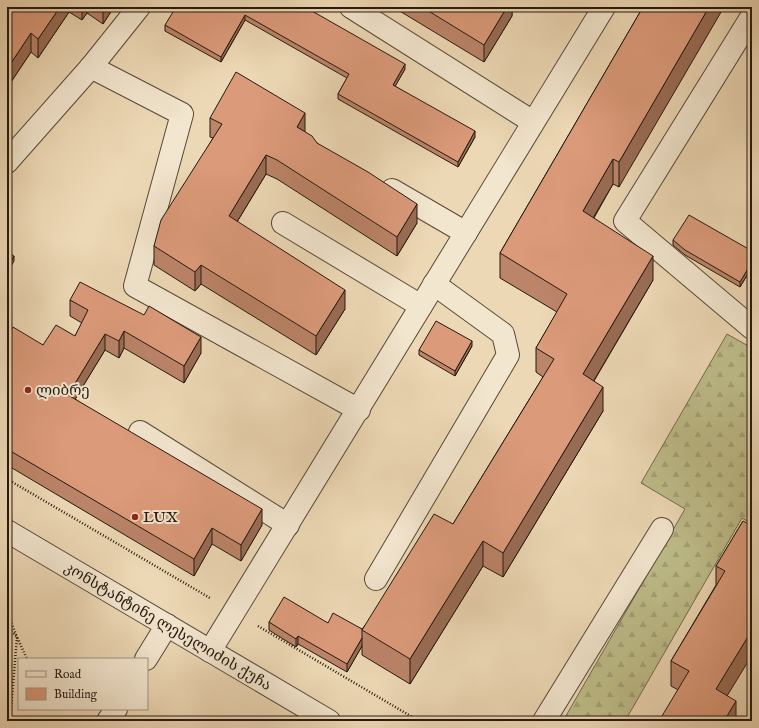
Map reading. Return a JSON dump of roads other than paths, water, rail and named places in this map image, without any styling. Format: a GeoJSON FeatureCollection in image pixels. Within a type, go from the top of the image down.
{"type":"FeatureCollection","features":[{"type":"Feature","properties":{"kind":"street"},"geometry":{"type":"LineString","coordinates":[[7,162],[90,67],[139,7]]}},
{"type":"Feature","properties":{"kind":"street"},"geometry":{"type":"LineString","coordinates":[[351,7],[533,122]]}},
{"type":"Feature","properties":{"kind":"street"},"geometry":{"type":"LineString","coordinates":[[210,651],[359,410],[434,284],[604,7]]}},
{"type":"Feature","properties":{"kind":"street"},"geometry":{"type":"LineString","coordinates":[[752,16],[625,221],[752,328]]}},
{"type":"Feature","properties":{"kind":"street"},"geometry":{"type":"LineString","coordinates":[[90,67],[182,114],[135,286],[359,410]]}},
{"type":"Feature","properties":{"kind":"street"},"geometry":{"type":"LineString","coordinates":[[378,182],[466,233]]}},
{"type":"Feature","properties":{"kind":"street"},"geometry":{"type":"LineString","coordinates":[[283,223],[421,306]]}},
{"type":"Feature","properties":{"kind":"street"},"geometry":{"type":"LineString","coordinates":[[376,579],[508,355],[503,334],[434,284]]}},
{"type":"Feature","properties":{"kind":"street"},"geometry":{"type":"LineString","coordinates":[[140,432],[288,525]]}},
{"type":"Feature","properties":{"kind":"street"},"geometry":{"type":"LineString","coordinates":[[544,721],[662,529]]}},
{"type":"Feature","properties":{"kind":"street","name":"კონსტანტინე ლესელიძის ქუჩა"},"geometry":{"type":"LineString","coordinates":[[7,531],[329,721]]}},
{"type":"Feature","properties":{"kind":"street"},"geometry":{"type":"LineString","coordinates":[[147,658],[166,625]]}},
{"type":"Feature","properties":{"kind":"street"},"geometry":{"type":"LineString","coordinates":[[108,721],[115,710]]}},
{"type":"Feature","properties":{"kind":"place","name":"ლიბრე"},"geometry":{"type":"Point","coordinates":[28,390]}},
{"type":"Feature","properties":{"kind":"place","name":"LUX"},"geometry":{"type":"Point","coordinates":[135,517]}}]}
